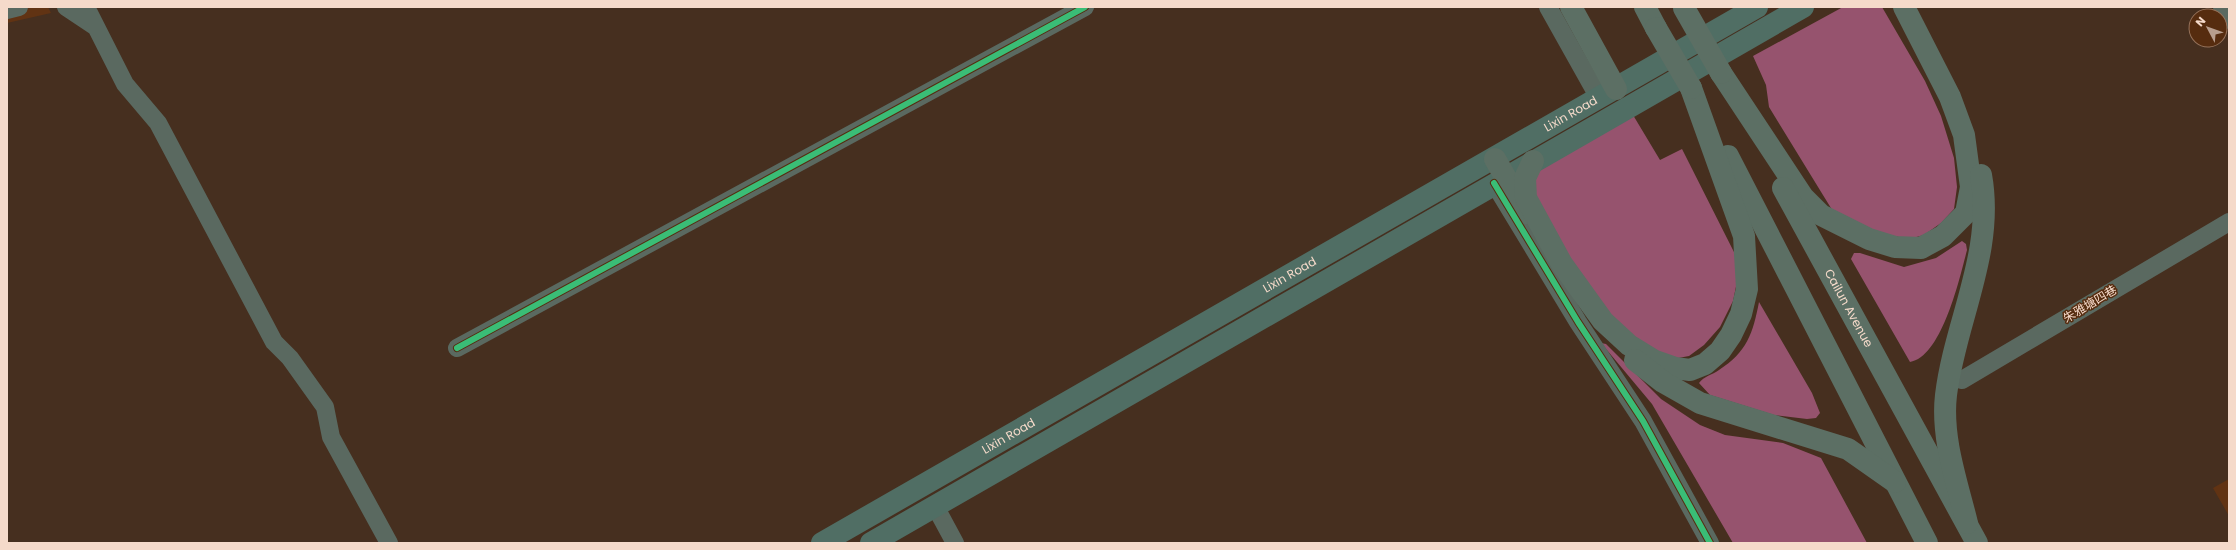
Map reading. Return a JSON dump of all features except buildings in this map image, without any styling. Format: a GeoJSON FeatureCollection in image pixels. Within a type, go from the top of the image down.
{"type":"FeatureCollection","features":[{"type":"Feature","properties":{"kind":"highway"},"geometry":{"type":"LineString","coordinates":[[1571,7],[1608,94]]}},
{"type":"Feature","properties":{"kind":"highway"},"geometry":{"type":"LineString","coordinates":[[1645,7],[1691,88],[1764,225],[1927,543]]}},
{"type":"Feature","properties":{"kind":"highway"},"geometry":{"type":"LineString","coordinates":[[1684,8],[1721,73],[1803,197],[1821,215],[1869,239],[1895,246],[1921,248],[1943,236],[1966,213],[1971,187],[1964,135],[1950,97],[1904,7]]}},
{"type":"Feature","properties":{"kind":"highway"},"geometry":{"type":"LineString","coordinates":[[1916,7],[1948,73],[1966,116],[1976,153],[1982,184],[1982,249],[1946,395],[1945,421],[1948,448],[1967,523]]}},
{"type":"Feature","properties":{"kind":"highway","name":"Cailun Avenue"},"geometry":{"type":"LineString","coordinates":[[1721,73],[1977,543]]}},
{"type":"Feature","properties":{"kind":"highway"},"geometry":{"type":"LineString","coordinates":[[1533,161],[1525,178],[1526,198],[1562,264],[1603,321],[1629,345],[1655,361],[1675,368],[1690,370],[1705,364],[1720,351],[1731,335],[1741,314],[1747,289],[1744,236],[1691,88]]}},
{"type":"Feature","properties":{"kind":"highway"},"geometry":{"type":"LineString","coordinates":[[1498,173],[1555,265],[1595,321],[1624,352],[1663,382],[1700,403],[1848,449],[1895,482]]}},
{"type":"Feature","properties":{"kind":"main road","name":"Lixin Road"},"geometry":{"type":"LineString","coordinates":[[870,543],[1498,173],[1608,94],[1757,7]]}},
{"type":"Feature","properties":{"kind":"main road","name":"Lixin Road"},"geometry":{"type":"LineString","coordinates":[[822,543],[1498,173],[1533,161],[1803,7]]}},
{"type":"Feature","properties":{"kind":"street"},"geometry":{"type":"LineString","coordinates":[[66,7],[96,27]]}},
{"type":"Feature","properties":{"kind":"street"},"geometry":{"type":"LineString","coordinates":[[86,7],[125,84],[158,123],[274,342],[290,358],[325,407],[331,437],[389,543]]}},
{"type":"Feature","properties":{"kind":"street"},"geometry":{"type":"LineString","coordinates":[[457,348],[1085,7]]}},
{"type":"Feature","properties":{"kind":"street"},"geometry":{"type":"LineString","coordinates":[[1548,7],[1608,94]]}},
{"type":"Feature","properties":{"kind":"street"},"geometry":{"type":"LineString","coordinates":[[2222,7],[2229,20]]}},
{"type":"Feature","properties":{"kind":"street"},"geometry":{"type":"LineString","coordinates":[[1498,173],[1578,322],[1643,421],[1710,543]]}},
{"type":"Feature","properties":{"kind":"street","name":"朱雅塘四巷"},"geometry":{"type":"LineString","coordinates":[[1950,377],[1962,380],[2229,222]]}},
{"type":"Feature","properties":{"kind":"street"},"geometry":{"type":"LineString","coordinates":[[935,506],[956,543]]}},
{"type":"Feature","properties":{"kind":"shaded area"},"geometry":{"type":"Polygon","coordinates":[[[7,7],[48,7],[51,13],[7,23],[7,7]]]}},
{"type":"Feature","properties":{"kind":"shaded area"},"geometry":{"type":"Polygon","coordinates":[[[1843,7],[1882,7],[1925,81],[1941,116],[1954,158],[1957,187],[1954,209],[1941,223],[1924,235],[1909,239],[1879,233],[1834,213],[1769,107],[1766,85],[1753,56],[1843,7]]]}},
{"type":"Feature","properties":{"kind":"shaded area"},"geometry":{"type":"Polygon","coordinates":[[[1633,115],[1660,160],[1682,149],[1737,258],[1738,277],[1733,301],[1720,327],[1704,345],[1689,356],[1673,359],[1659,355],[1615,324],[1546,225],[1533,188],[1536,170],[1633,115]]]}},
{"type":"Feature","properties":{"kind":"shaded area"},"geometry":{"type":"Polygon","coordinates":[[[1962,241],[1966,244],[1967,250],[1960,278],[1948,314],[1931,346],[1921,357],[1910,362],[1851,259],[1854,253],[1860,253],[1904,267],[1936,258],[1962,241]]]}},
{"type":"Feature","properties":{"kind":"shaded area"},"geometry":{"type":"Polygon","coordinates":[[[1759,302],[1812,393],[1820,413],[1816,418],[1807,419],[1774,415],[1710,395],[1699,383],[1729,363],[1742,349],[1751,332],[1759,302]]]}},
{"type":"Feature","properties":{"kind":"shaded area"},"geometry":{"type":"Polygon","coordinates":[[[1601,343],[1606,344],[1661,399],[1700,425],[1725,435],[1783,443],[1821,458],[1867,543],[1733,543],[1652,404],[1601,343]]]}},
{"type":"Feature","properties":{"kind":"shaded area"},"geometry":{"type":"Polygon","coordinates":[[[2229,479],[2229,516],[2213,488],[2229,479]]]}},
{"type":"Feature","properties":{"kind":"cycle path"},"geometry":{"type":"LineString","coordinates":[[457,348],[1085,7]]}},
{"type":"Feature","properties":{"kind":"cycle path"},"geometry":{"type":"LineString","coordinates":[[1494,183],[1578,322],[1643,421],[1710,543]]}}]}
